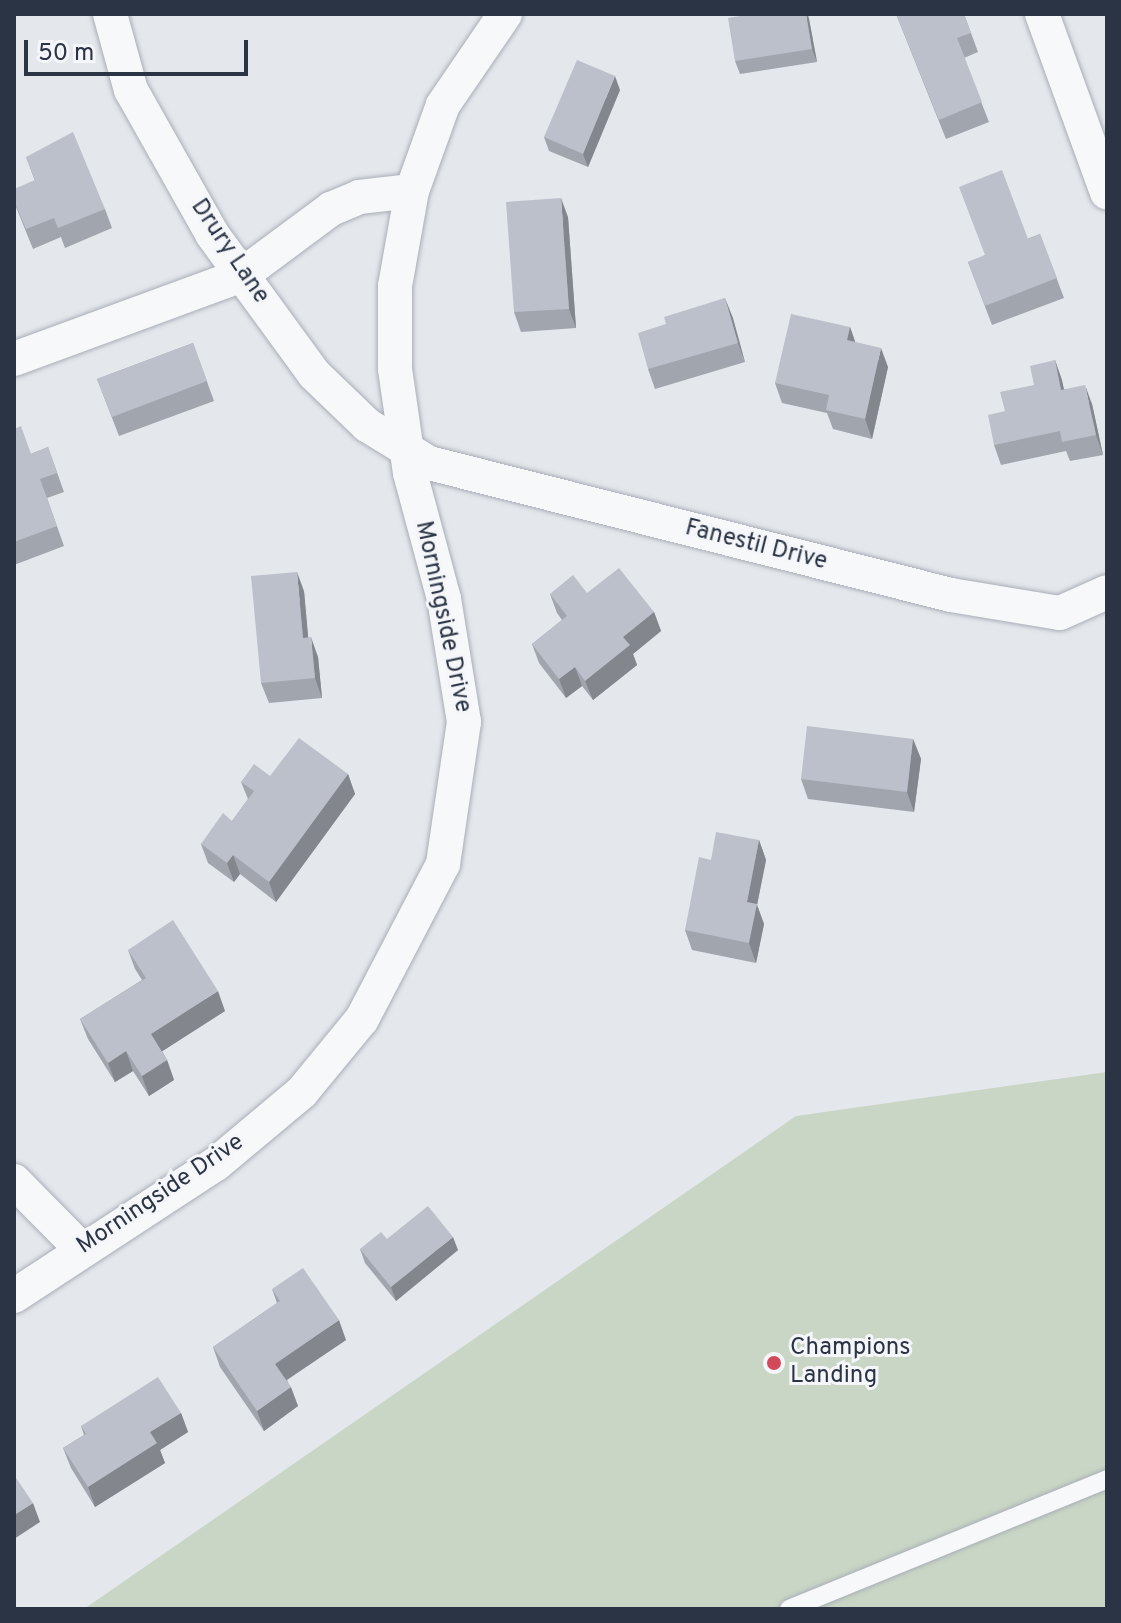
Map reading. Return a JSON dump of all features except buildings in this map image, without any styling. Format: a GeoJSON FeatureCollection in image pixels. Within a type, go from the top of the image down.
{"type":"FeatureCollection","features":[{"type":"Feature","properties":{"kind":"street","name":"Drury Lane"},"geometry":{"type":"LineString","coordinates":[[110,14],[131,90],[242,275],[314,374],[367,425],[406,449]]}},
{"type":"Feature","properties":{"kind":"street","name":"Morningside Drive"},"geometry":{"type":"LineString","coordinates":[[14,1296],[80,1248],[216,1164],[302,1092],[362,1019],[443,864],[464,722],[406,449],[395,369],[395,286],[412,191],[443,105],[505,14]]}},
{"type":"Feature","properties":{"kind":"street"},"geometry":{"type":"LineString","coordinates":[[1042,14],[1107,193]]}},
{"type":"Feature","properties":{"kind":"street"},"geometry":{"type":"LineString","coordinates":[[14,359],[242,275],[331,209],[381,192],[412,191]]}},
{"type":"Feature","properties":{"kind":"street","name":"Fanestil Drive"},"geometry":{"type":"LineString","coordinates":[[406,449],[429,463],[951,595],[1060,613],[1107,592]]}},
{"type":"Feature","properties":{"kind":"street"},"geometry":{"type":"LineString","coordinates":[[14,1181],[80,1248]]}},
{"type":"Feature","properties":{"kind":"lane"},"geometry":{"type":"LineString","coordinates":[[789,1609],[1107,1479]]}},
{"type":"Feature","properties":{"kind":"green space","name":"Champions Landing"},"geometry":{"type":"Polygon","coordinates":[[[1107,1072],[1107,1609],[84,1609],[796,1116],[1107,1072]]]}},
{"type":"Feature","properties":{"kind":"place","name":"Champions Landing"},"geometry":{"type":"Point","coordinates":[774,1363]}}]}
